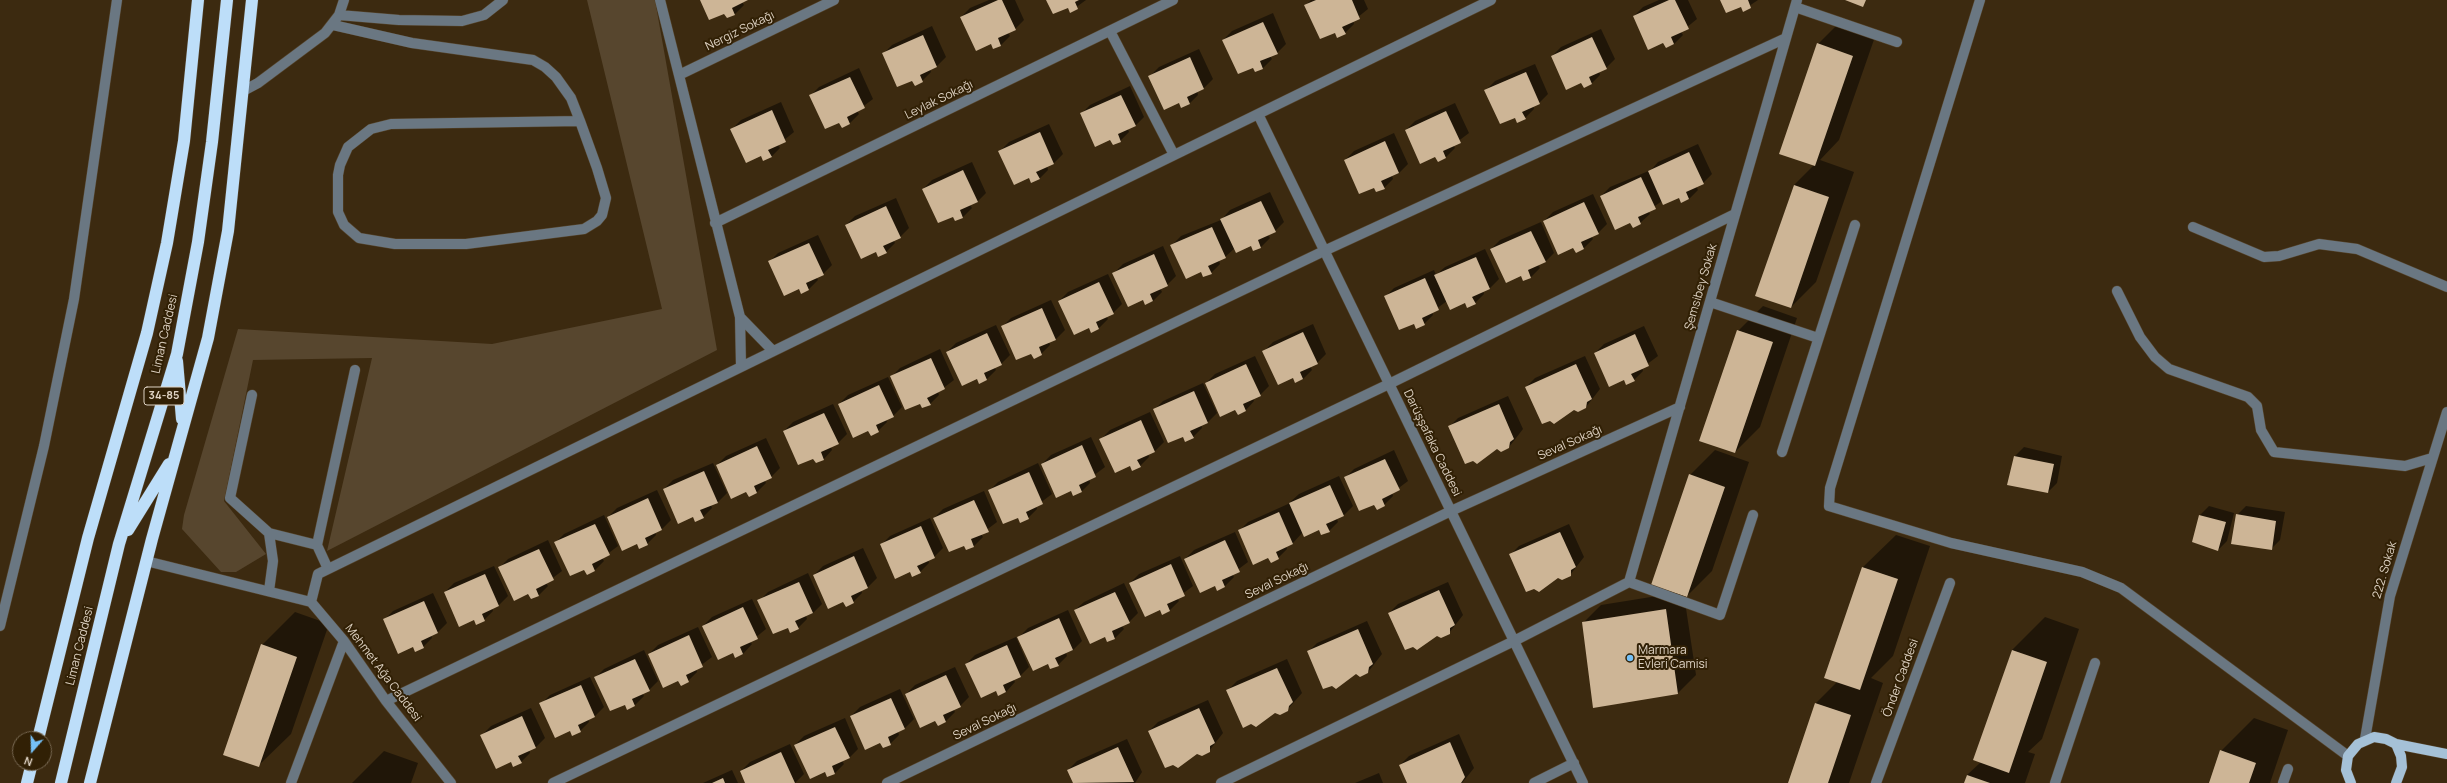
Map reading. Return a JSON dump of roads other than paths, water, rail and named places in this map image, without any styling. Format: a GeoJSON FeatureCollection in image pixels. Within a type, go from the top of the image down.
{"type":"FeatureCollection","features":[{"type":"Feature","properties":{"kind":"highway","name":"Liman Caddesi"},"geometry":{"type":"LineString","coordinates":[[40,731],[88,538],[147,333],[165,251],[184,142],[198,0]]}},
{"type":"Feature","properties":{"kind":"highway","name":"Liman Caddesi"},"geometry":{"type":"LineString","coordinates":[[61,783],[120,544],[176,354],[199,235],[212,142],[227,0]]}},
{"type":"Feature","properties":{"kind":"highway"},"geometry":{"type":"LineString","coordinates":[[90,783],[146,561],[208,338],[228,231],[252,0]]}},
{"type":"Feature","properties":{"kind":"highway"},"geometry":{"type":"LineString","coordinates":[[176,354],[183,428]]}},
{"type":"Feature","properties":{"kind":"highway"},"geometry":{"type":"LineString","coordinates":[[120,544],[178,450]]}},
{"type":"Feature","properties":{"kind":"highway"},"geometry":{"type":"LineString","coordinates":[[27,783],[30,771]]}},
{"type":"Feature","properties":{"kind":"main road"},"geometry":{"type":"LineString","coordinates":[[2342,783],[2348,756],[2358,744],[2365,739],[2374,737],[2386,739],[2396,744],[2447,754]]}},
{"type":"Feature","properties":{"kind":"main road"},"geometry":{"type":"LineString","coordinates":[[2396,744],[2402,761],[2399,778],[2396,783]]}},
{"type":"Feature","properties":{"kind":"main road"},"geometry":{"type":"LineString","coordinates":[[2346,770],[2351,783]]}},
{"type":"Feature","properties":{"kind":"street"},"geometry":{"type":"LineString","coordinates":[[0,626],[44,446],[74,299],[117,0]]}},
{"type":"Feature","properties":{"kind":"street"},"geometry":{"type":"LineString","coordinates":[[243,90],[258,83],[325,33],[333,25],[339,15],[344,0]]}},
{"type":"Feature","properties":{"kind":"street"},"geometry":{"type":"LineString","coordinates":[[339,15],[399,20],[462,21],[484,15],[503,0]]}},
{"type":"Feature","properties":{"kind":"street"},"geometry":{"type":"LineString","coordinates":[[660,0],[740,317],[741,366]]}},
{"type":"Feature","properties":{"kind":"street","name":"Nergiz Sokağı"},"geometry":{"type":"LineString","coordinates":[[679,75],[834,0]]}},
{"type":"Feature","properties":{"kind":"street","name":"Leylak Sokağı"},"geometry":{"type":"LineString","coordinates":[[716,223],[1173,0]]}},
{"type":"Feature","properties":{"kind":"street"},"geometry":{"type":"LineString","coordinates":[[323,572],[1491,0]]}},
{"type":"Feature","properties":{"kind":"street"},"geometry":{"type":"LineString","coordinates":[[1980,0],[1830,488],[1828,506],[1951,543],[2082,572],[2121,588],[2348,756]]}},
{"type":"Feature","properties":{"kind":"street"},"geometry":{"type":"LineString","coordinates":[[1796,3],[1897,42]]}},
{"type":"Feature","properties":{"kind":"street","name":"Şemsibey Sokak"},"geometry":{"type":"LineString","coordinates":[[1629,582],[1796,3]]}},
{"type":"Feature","properties":{"kind":"street"},"geometry":{"type":"LineString","coordinates":[[333,25],[412,43],[533,60],[545,67],[564,87],[580,121],[606,198],[602,215],[597,221],[584,229],[466,244],[395,244],[359,238],[350,232],[340,219],[336,206],[340,165],[348,147],[362,134],[371,129],[391,124],[580,121]]}},
{"type":"Feature","properties":{"kind":"street"},"geometry":{"type":"LineString","coordinates":[[1110,31],[1174,155]]}},
{"type":"Feature","properties":{"kind":"street"},"geometry":{"type":"LineString","coordinates":[[386,702],[1324,251],[1786,38]]}},
{"type":"Feature","properties":{"kind":"street","name":"Darüşşafaka Caddesi"},"geometry":{"type":"LineString","coordinates":[[1258,114],[1583,783]]}},
{"type":"Feature","properties":{"kind":"street"},"geometry":{"type":"LineString","coordinates":[[553,783],[1389,384],[1735,214]]}},
{"type":"Feature","properties":{"kind":"street"},"geometry":{"type":"LineString","coordinates":[[1782,452],[1855,225]]}},
{"type":"Feature","properties":{"kind":"street"},"geometry":{"type":"LineString","coordinates":[[2194,227],[2264,257],[2279,256],[2320,244],[2357,249],[2447,287]]}},
{"type":"Feature","properties":{"kind":"street"},"geometry":{"type":"LineString","coordinates":[[2117,291],[2140,337],[2155,357],[2170,369],[2248,397],[2257,406],[2260,430],[2274,452],[2405,466],[2432,458]]}},
{"type":"Feature","properties":{"kind":"street"},"geometry":{"type":"LineString","coordinates":[[1710,302],[1818,338]]}},
{"type":"Feature","properties":{"kind":"street"},"geometry":{"type":"LineString","coordinates":[[740,317],[773,351]]}},
{"type":"Feature","properties":{"kind":"street"},"geometry":{"type":"LineString","coordinates":[[146,561],[311,602],[323,572],[317,544],[355,370]]}},
{"type":"Feature","properties":{"kind":"street"},"geometry":{"type":"LineString","coordinates":[[252,395],[230,498],[268,533],[317,544]]}},
{"type":"Feature","properties":{"kind":"street","name":"Seval Sokağı"},"geometry":{"type":"LineString","coordinates":[[887,783],[1451,511],[1680,407]]}},
{"type":"Feature","properties":{"kind":"street","name":"222. Sokak"},"geometry":{"type":"LineString","coordinates":[[2365,739],[2390,596],[2447,412]]}},
{"type":"Feature","properties":{"kind":"street"},"geometry":{"type":"LineString","coordinates":[[1221,783],[1514,641],[1629,582],[1720,615],[1753,515]]}},
{"type":"Feature","properties":{"kind":"street"},"geometry":{"type":"LineString","coordinates":[[268,533],[273,562],[269,591]]}},
{"type":"Feature","properties":{"kind":"street","name":"Önder Caddesi"},"geometry":{"type":"LineString","coordinates":[[1876,783],[1950,583]]}},
{"type":"Feature","properties":{"kind":"street","name":"Mehmet Ağa Caddesi"},"geometry":{"type":"LineString","coordinates":[[311,602],[344,641],[386,702],[451,783]]}},
{"type":"Feature","properties":{"kind":"street"},"geometry":{"type":"LineString","coordinates":[[291,783],[344,641]]}},
{"type":"Feature","properties":{"kind":"street"},"geometry":{"type":"LineString","coordinates":[[2055,783],[2095,663]]}},
{"type":"Feature","properties":{"kind":"street"},"geometry":{"type":"LineString","coordinates":[[1534,783],[1574,763]]}},
{"type":"Feature","properties":{"kind":"street"},"geometry":{"type":"LineString","coordinates":[[2283,783],[2288,769]]}},
{"type":"Feature","properties":{"kind":"place","name":"Marmara Evleri Camisi"},"geometry":{"type":"Point","coordinates":[1630,658]}}]}
